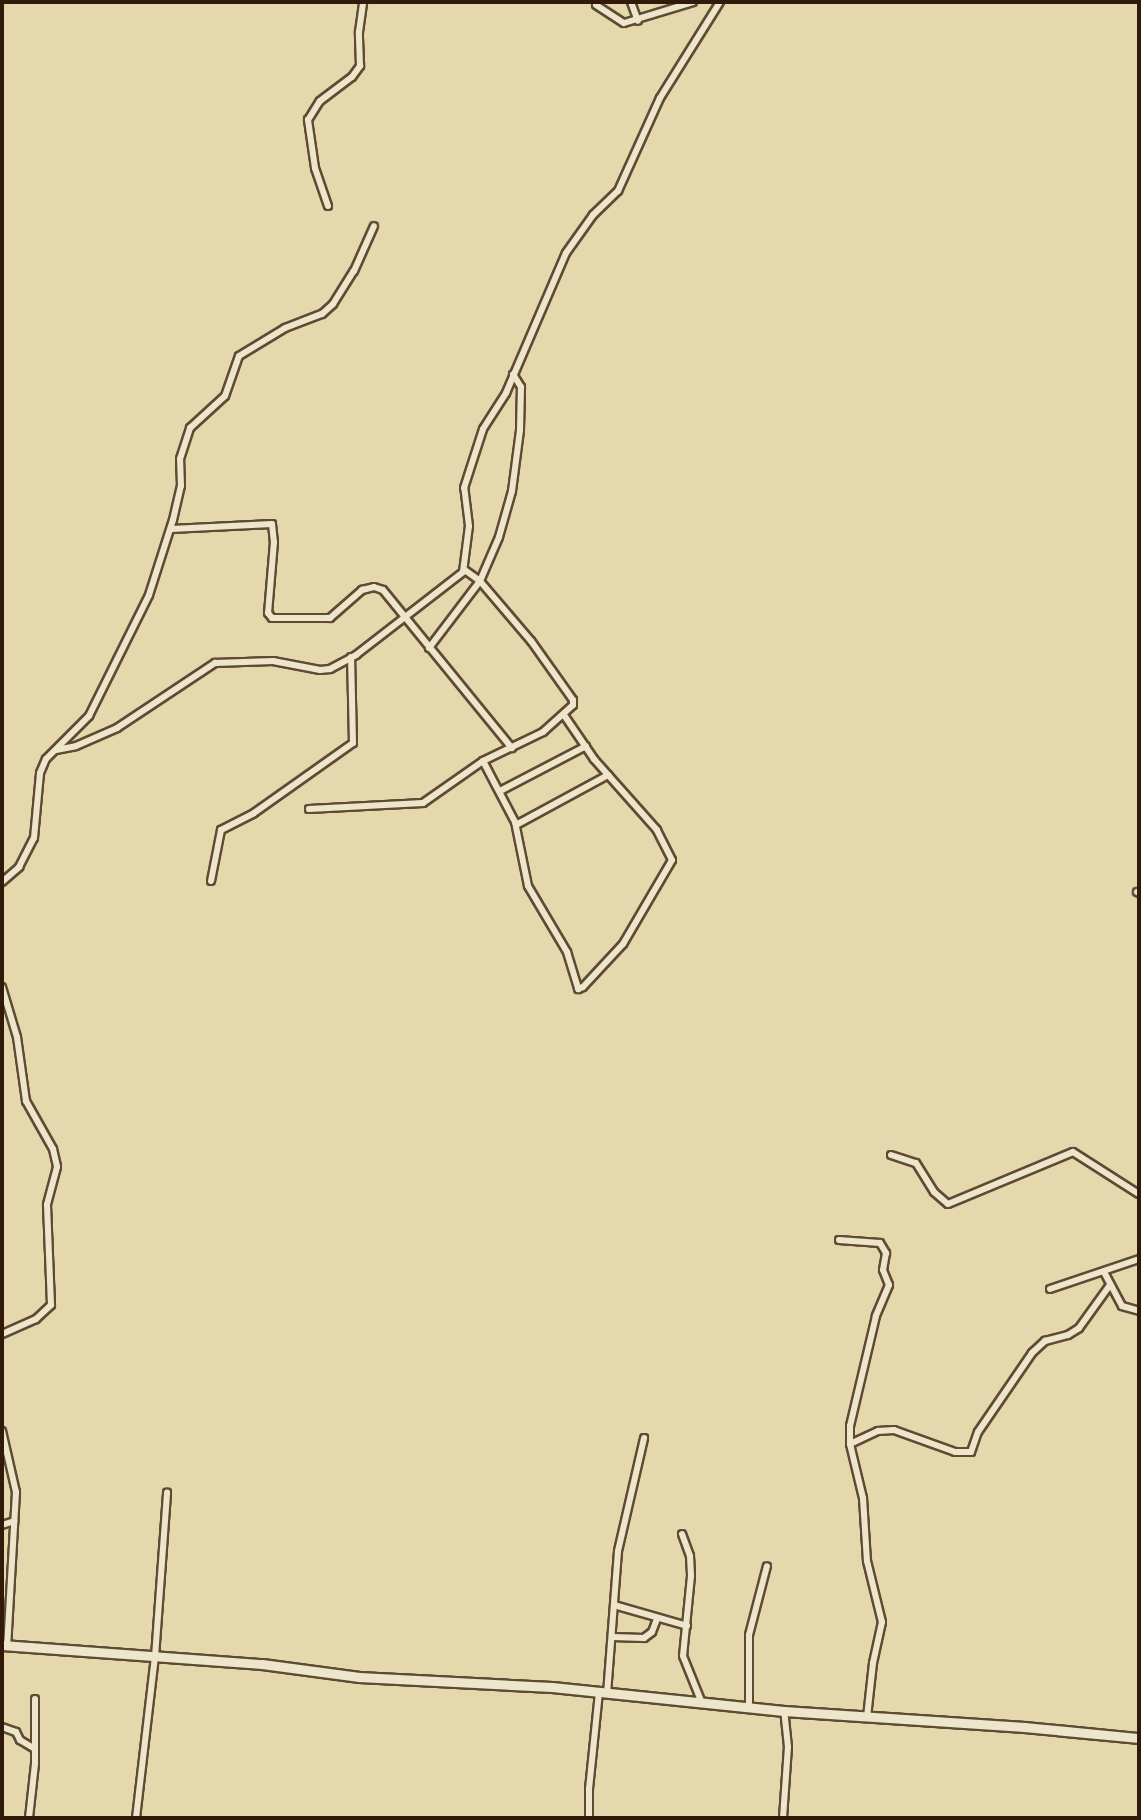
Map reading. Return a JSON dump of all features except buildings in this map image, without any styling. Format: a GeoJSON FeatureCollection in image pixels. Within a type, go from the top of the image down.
{"type":"FeatureCollection","features":[{"type":"Feature","properties":{"kind":"main road"},"geometry":{"type":"LineString","coordinates":[[4,1645],[262,1664],[359,1677],[534,1685],[784,1711],[1139,1738]]}},
{"type":"Feature","properties":{"kind":"street"},"geometry":{"type":"LineString","coordinates":[[327,206],[315,168],[308,120],[316,106],[352,77],[360,66],[358,39],[363,2]]}},
{"type":"Feature","properties":{"kind":"street"},"geometry":{"type":"LineString","coordinates":[[631,2],[638,21]]}},
{"type":"Feature","properties":{"kind":"street"},"geometry":{"type":"LineString","coordinates":[[596,5],[624,23],[638,21],[693,2]]}},
{"type":"Feature","properties":{"kind":"street"},"geometry":{"type":"LineString","coordinates":[[56,750],[75,746],[117,728],[215,663],[273,661],[324,670],[351,657],[404,620],[464,570],[469,526],[464,485],[480,437],[500,404],[542,314],[566,253],[593,215],[618,191],[660,98],[720,2]]}},
{"type":"Feature","properties":{"kind":"street"},"geometry":{"type":"LineString","coordinates":[[2,882],[19,867],[34,838],[40,773],[46,760],[89,716],[149,595],[181,486],[179,464],[184,444],[194,424],[225,396],[238,357],[264,338],[326,310],[354,271],[374,226]]}},
{"type":"Feature","properties":{"kind":"street"},"geometry":{"type":"LineString","coordinates":[[429,648],[481,581],[499,537],[512,491],[522,400],[520,383],[513,374]]}},
{"type":"Feature","properties":{"kind":"street"},"geometry":{"type":"LineString","coordinates":[[170,529],[272,524],[275,533],[268,599],[270,618],[331,618],[358,593],[374,587],[383,590],[404,620],[512,748]]}},
{"type":"Feature","properties":{"kind":"street"},"geometry":{"type":"LineString","coordinates":[[309,809],[421,804],[483,761],[543,732],[564,715],[573,700],[531,641],[481,581],[464,570]]}},
{"type":"Feature","properties":{"kind":"street"},"geometry":{"type":"LineString","coordinates":[[211,881],[221,830],[254,813],[353,744],[351,657]]}},
{"type":"Feature","properties":{"kind":"street"},"geometry":{"type":"LineString","coordinates":[[483,761],[516,825],[528,886],[567,952],[578,989],[594,978],[623,944],[672,863],[657,830],[608,775],[564,715]]}},
{"type":"Feature","properties":{"kind":"street"},"geometry":{"type":"LineString","coordinates":[[500,791],[586,746]]}},
{"type":"Feature","properties":{"kind":"street"},"geometry":{"type":"LineString","coordinates":[[516,825],[608,775]]}},
{"type":"Feature","properties":{"kind":"street"},"geometry":{"type":"LineString","coordinates":[[2,987],[17,1037],[26,1101],[53,1149],[57,1167],[47,1205],[51,1305],[36,1319],[2,1334]]}},
{"type":"Feature","properties":{"kind":"street"},"geometry":{"type":"LineString","coordinates":[[891,1155],[916,1163],[934,1192],[948,1204],[1073,1152],[1139,1194]]}},
{"type":"Feature","properties":{"kind":"street"},"geometry":{"type":"LineString","coordinates":[[839,1240],[880,1243],[886,1253],[883,1270],[889,1285],[878,1309],[853,1402],[850,1444],[863,1498],[867,1561],[882,1622],[873,1663],[867,1717]]}},
{"type":"Feature","properties":{"kind":"street"},"geometry":{"type":"LineString","coordinates":[[1050,1289],[1139,1260]]}},
{"type":"Feature","properties":{"kind":"street"},"geometry":{"type":"LineString","coordinates":[[1104,1272],[1122,1306],[1139,1311]]}},
{"type":"Feature","properties":{"kind":"street"},"geometry":{"type":"LineString","coordinates":[[850,1444],[878,1431],[894,1430],[955,1452],[971,1452],[978,1432],[1032,1353],[1045,1341],[1075,1332],[1110,1285]]}},
{"type":"Feature","properties":{"kind":"street"},"geometry":{"type":"LineString","coordinates":[[2,1431],[16,1492],[4,1645]]}},
{"type":"Feature","properties":{"kind":"street"},"geometry":{"type":"LineString","coordinates":[[589,1818],[593,1733],[612,1637],[618,1551],[645,1438]]}},
{"type":"Feature","properties":{"kind":"street"},"geometry":{"type":"LineString","coordinates":[[136,1818],[155,1657],[167,1492]]}},
{"type":"Feature","properties":{"kind":"street"},"geometry":{"type":"LineString","coordinates":[[2,1525],[14,1521]]}},
{"type":"Feature","properties":{"kind":"street"},"geometry":{"type":"LineString","coordinates":[[682,1534],[691,1564],[682,1656],[702,1703]]}},
{"type":"Feature","properties":{"kind":"street"},"geometry":{"type":"LineString","coordinates":[[749,1706],[749,1635],[767,1566]]}},
{"type":"Feature","properties":{"kind":"street"},"geometry":{"type":"LineString","coordinates":[[614,1605],[687,1626]]}},
{"type":"Feature","properties":{"kind":"street"},"geometry":{"type":"LineString","coordinates":[[612,1637],[644,1638],[652,1632],[657,1619]]}},
{"type":"Feature","properties":{"kind":"street"},"geometry":{"type":"LineString","coordinates":[[29,1818],[35,1749],[35,1699]]}},
{"type":"Feature","properties":{"kind":"street"},"geometry":{"type":"LineString","coordinates":[[783,1818],[788,1747],[784,1711]]}},
{"type":"Feature","properties":{"kind":"street"},"geometry":{"type":"LineString","coordinates":[[2,1727],[16,1732],[20,1740],[35,1749]]}}]}
